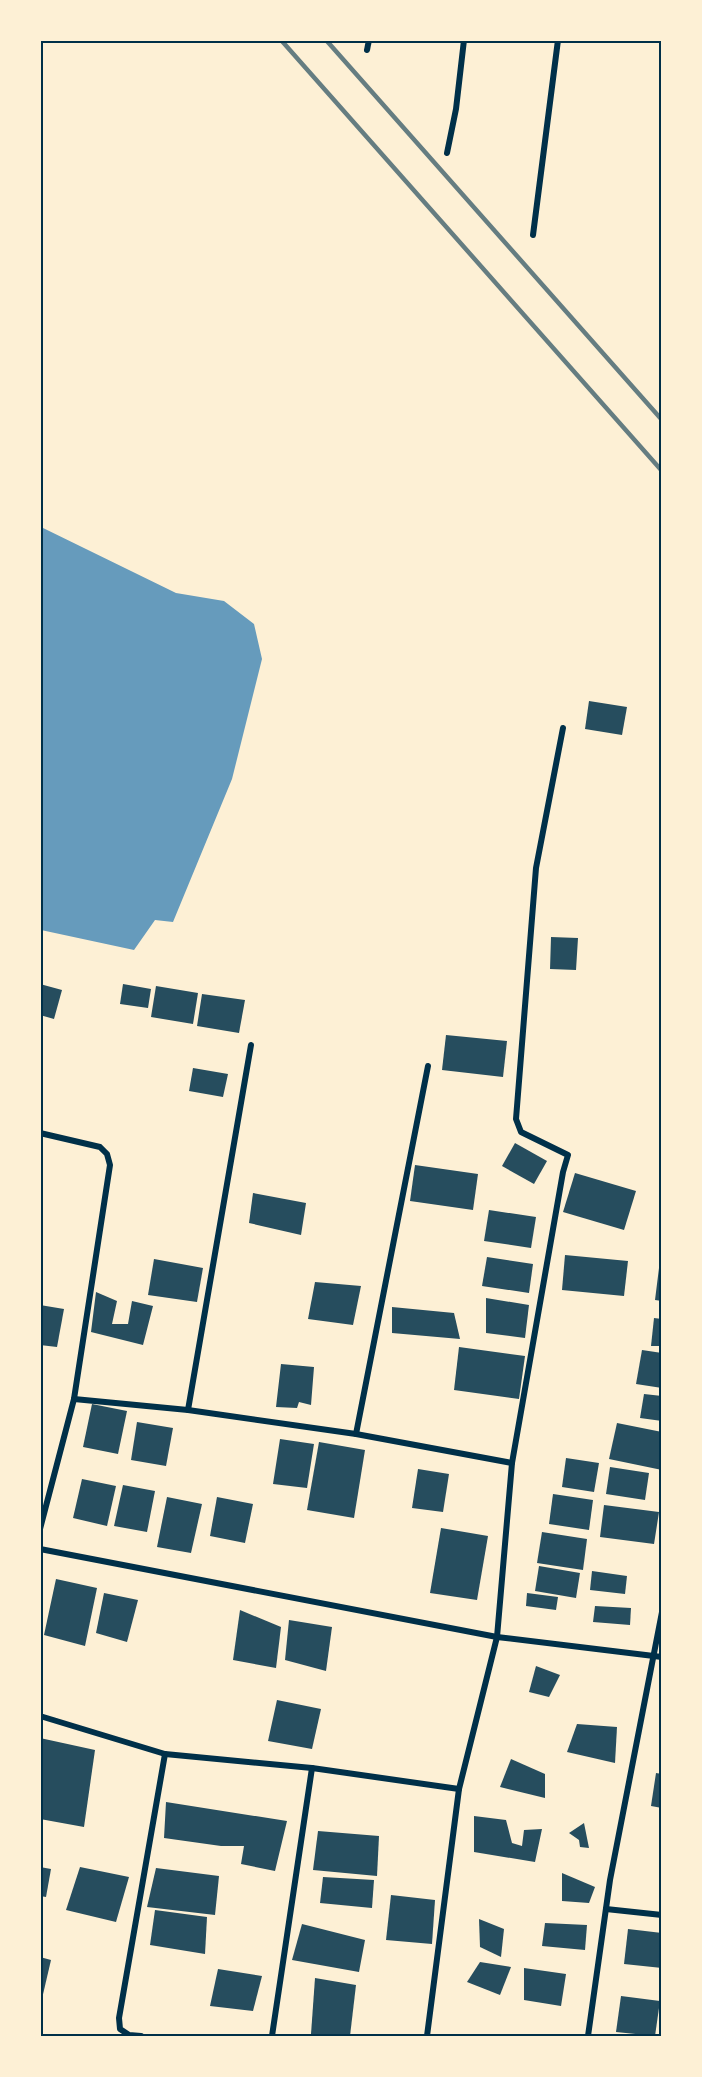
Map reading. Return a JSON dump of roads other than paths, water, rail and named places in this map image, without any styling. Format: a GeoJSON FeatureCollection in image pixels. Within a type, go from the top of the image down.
{"type":"FeatureCollection","features":[{"type":"Feature","properties":{"kind":"street"},"geometry":{"type":"LineString","coordinates":[[367,50],[369,40]]}},
{"type":"Feature","properties":{"kind":"street"},"geometry":{"type":"LineString","coordinates":[[447,153],[456,109],[464,40]]}},
{"type":"Feature","properties":{"kind":"street"},"geometry":{"type":"LineString","coordinates":[[533,235],[558,40]]}},
{"type":"Feature","properties":{"kind":"street"},"geometry":{"type":"LineString","coordinates":[[427,2037],[459,1789],[497,1638],[512,1463],[563,1172],[568,1155],[521,1132],[516,1119],[536,868],[562,728]]}},
{"type":"Feature","properties":{"kind":"street"},"geometry":{"type":"LineString","coordinates":[[188,1410],[251,1045]]}},
{"type":"Feature","properties":{"kind":"street"},"geometry":{"type":"LineString","coordinates":[[356,1434],[428,1066]]}},
{"type":"Feature","properties":{"kind":"street"},"geometry":{"type":"LineString","coordinates":[[40,1133],[100,1147],[107,1154],[110,1165],[74,1399],[40,1528]]}},
{"type":"Feature","properties":{"kind":"street"},"geometry":{"type":"LineString","coordinates":[[74,1399],[188,1410],[356,1434],[512,1463]]}},
{"type":"Feature","properties":{"kind":"street"},"geometry":{"type":"LineString","coordinates":[[40,1549],[497,1638],[658,1657]]}},
{"type":"Feature","properties":{"kind":"street"},"geometry":{"type":"LineString","coordinates":[[588,2037],[606,1909],[658,1657],[662,1612]]}},
{"type":"Feature","properties":{"kind":"street"},"geometry":{"type":"LineString","coordinates":[[40,1716],[165,1754],[312,1768],[459,1789]]}},
{"type":"Feature","properties":{"kind":"street"},"geometry":{"type":"LineString","coordinates":[[141,2037],[125,2033],[120,2029],[119,2018],[165,1754]]}},
{"type":"Feature","properties":{"kind":"street"},"geometry":{"type":"LineString","coordinates":[[272,2037],[312,1768]]}},
{"type":"Feature","properties":{"kind":"street"},"geometry":{"type":"LineString","coordinates":[[606,1909],[662,1915]]}},
{"type":"Feature","properties":{"kind":"water"},"geometry":{"type":"Polygon","coordinates":[[[41,527],[176,593],[224,601],[254,624],[262,659],[232,779],[173,922],[155,920],[134,950],[41,930],[41,527]]]}},
{"type":"Feature","properties":{"kind":"railway"},"geometry":{"type":"LineString","coordinates":[[281,40],[662,471]]}},
{"type":"Feature","properties":{"kind":"railway"},"geometry":{"type":"LineString","coordinates":[[326,40],[662,420]]}}]}
